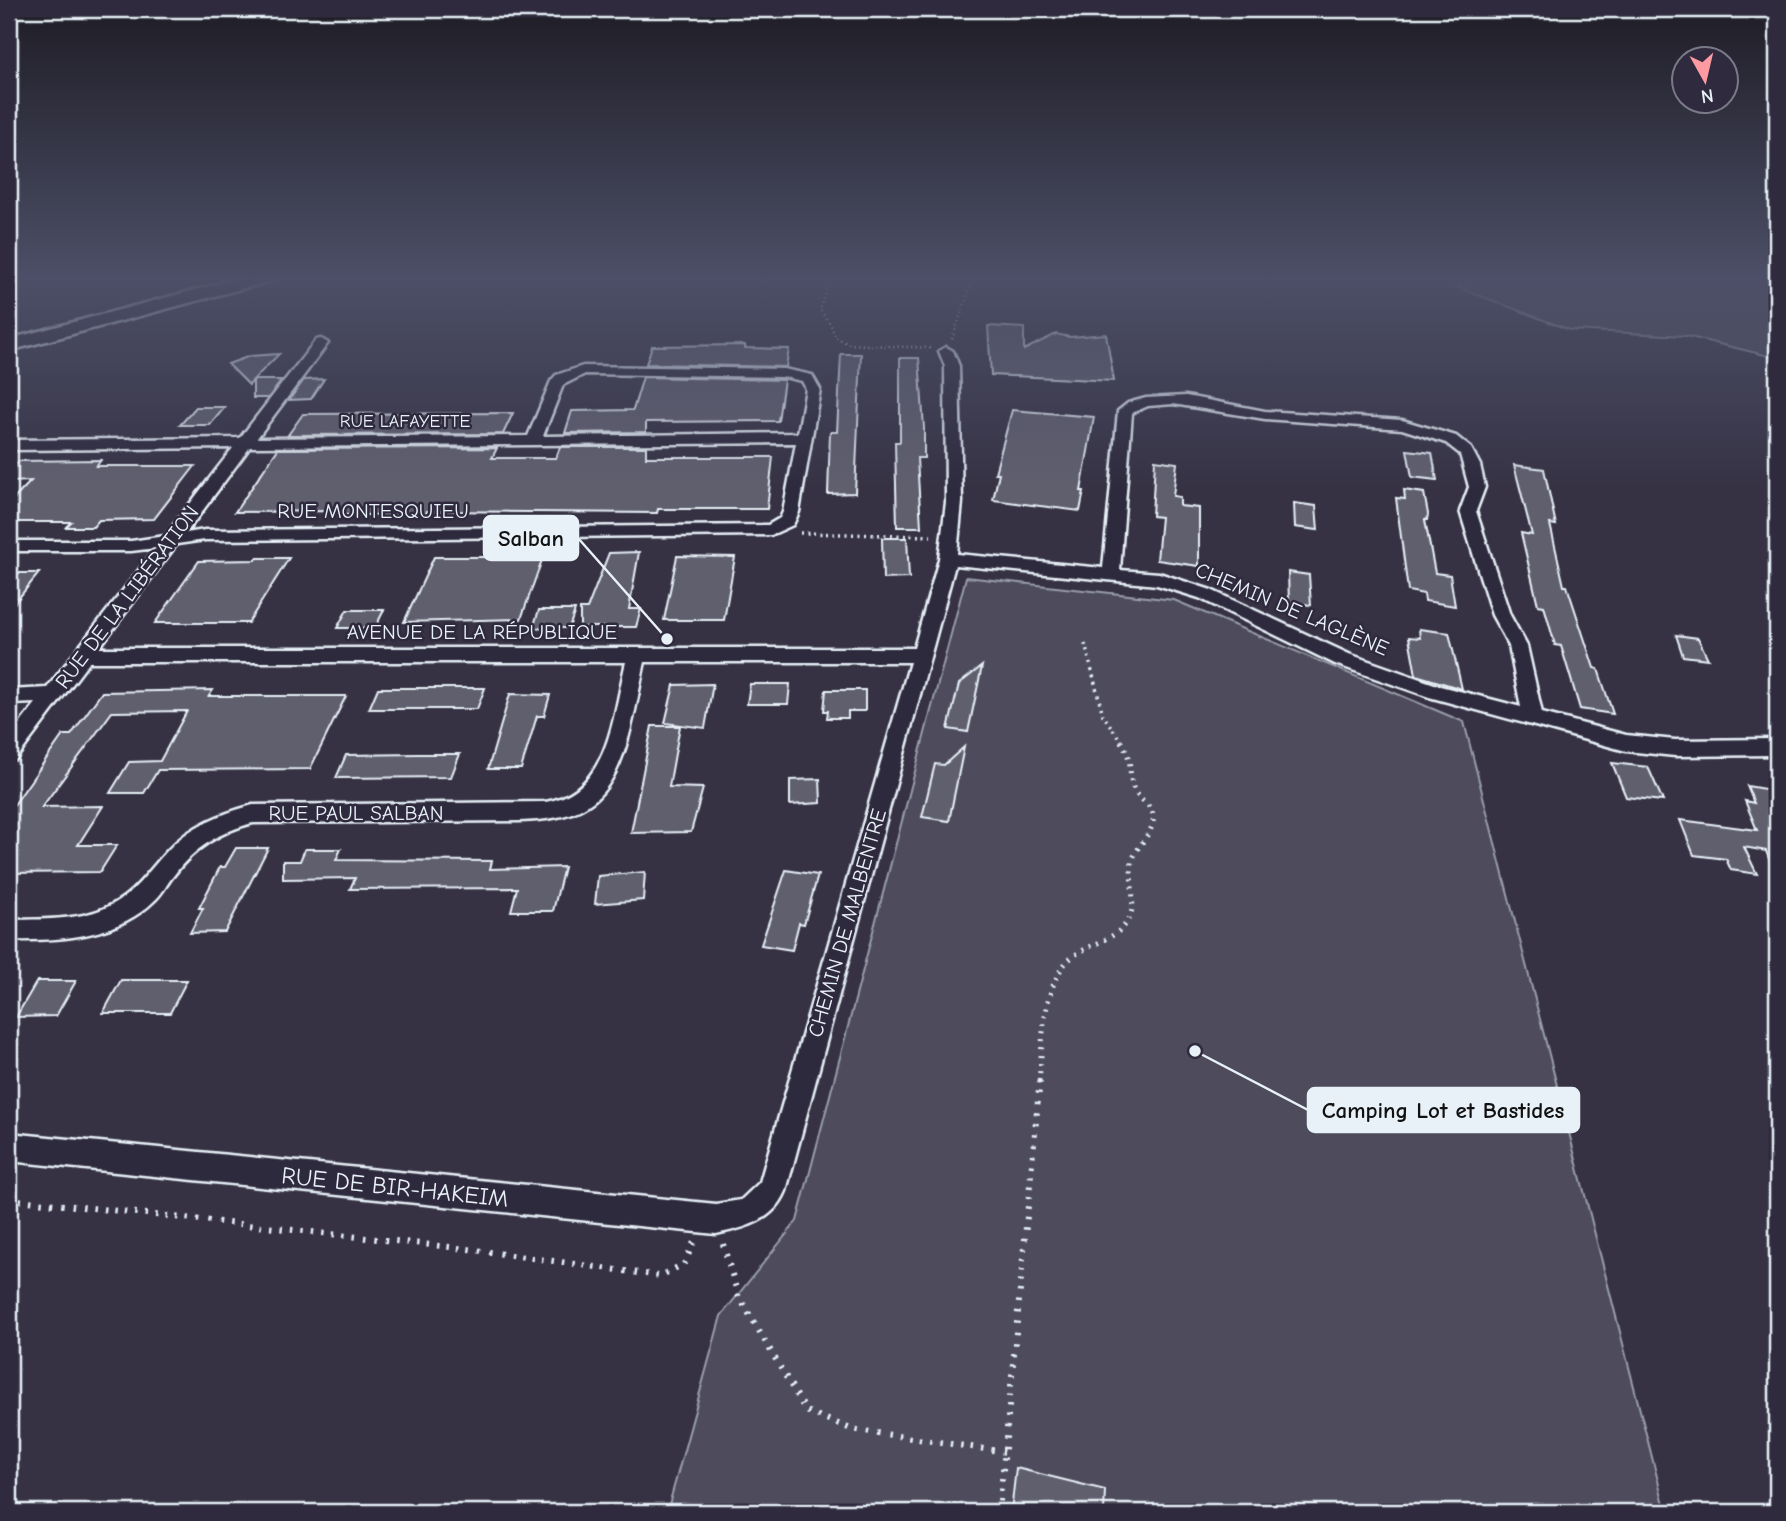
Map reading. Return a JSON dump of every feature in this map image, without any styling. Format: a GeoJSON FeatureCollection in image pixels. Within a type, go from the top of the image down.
{"type":"FeatureCollection","features":[{"type":"Feature","properties":{"kind":"street","name":"RUE DE LA LIBÉRATION"},"geometry":{"type":"LineString","coordinates":[[9,753],[317,348]]}},
{"type":"Feature","properties":{"kind":"street","name":"CHEMIN DE MALBENTRE"},"geometry":{"type":"LineString","coordinates":[[772,1191],[948,559],[954,502],[952,366],[946,351]]}},
{"type":"Feature","properties":{"kind":"street"},"geometry":{"type":"LineString","coordinates":[[534,440],[556,384],[561,377],[571,373],[596,369],[799,375],[807,378],[813,389],[802,438],[791,512],[787,521],[780,526]]}},
{"type":"Feature","properties":{"kind":"street"},"geometry":{"type":"LineString","coordinates":[[1111,575],[1125,411],[1139,403],[1163,400],[1188,402],[1264,415],[1386,423],[1430,431],[1455,442],[1468,452],[1478,489],[1468,511],[1501,615],[1518,646],[1532,719]]}},
{"type":"Feature","properties":{"kind":"street","name":"RUE LAFAYETTE"},"geometry":{"type":"LineString","coordinates":[[9,445],[802,438]]}},
{"type":"Feature","properties":{"kind":"street","name":"RUE MONTESQUIEU"},"geometry":{"type":"LineString","coordinates":[[9,546],[131,546],[219,535],[761,531],[780,526]]}},
{"type":"Feature","properties":{"kind":"street","name":"CHEMIN DE LAGLÈNE"},"geometry":{"type":"LineString","coordinates":[[948,559],[1159,579],[1205,594],[1342,659],[1436,692],[1626,743],[1675,748],[1777,747]]}},
{"type":"Feature","properties":{"kind":"street","name":"RUE PAUL SALBAN"},"geometry":{"type":"LineString","coordinates":[[9,930],[54,930],[88,926],[122,912],[147,894],[168,864],[187,844],[228,820],[253,814],[520,812],[556,809],[583,798],[600,784],[609,766],[637,654]]}},
{"type":"Feature","properties":{"kind":"street","name":"AVENUE DE LA RÉPUBLIQUE"},"geometry":{"type":"LineString","coordinates":[[84,655],[921,655]]}},
{"type":"Feature","properties":{"kind":"street"},"geometry":{"type":"LineString","coordinates":[[9,696],[52,695]]}},
{"type":"Feature","properties":{"kind":"street","name":"RUE DE BIR-HAKEIM"},"geometry":{"type":"LineString","coordinates":[[9,1147],[707,1218],[748,1213],[772,1191]]}},
{"type":"Feature","properties":{"kind":"path"},"geometry":{"type":"LineString","coordinates":[[904,348],[946,351],[947,348]]}},
{"type":"Feature","properties":{"kind":"path"},"geometry":{"type":"LineString","coordinates":[[780,526],[813,535],[950,536]]}},
{"type":"Feature","properties":{"kind":"path"},"geometry":{"type":"LineString","coordinates":[[999,1512],[1047,1000],[1059,973],[1072,955],[1115,934],[1128,921],[1134,899],[1132,864],[1154,826],[1153,811],[1134,791],[1130,755],[1103,716],[1086,644]]}},
{"type":"Feature","properties":{"kind":"path"},"geometry":{"type":"LineString","coordinates":[[9,1199],[468,1249],[660,1276],[684,1264],[707,1218]]}},
{"type":"Feature","properties":{"kind":"path"},"geometry":{"type":"LineString","coordinates":[[707,1218],[738,1295],[806,1411],[851,1429],[1005,1452]]}},
{"type":"Feature","properties":{"kind":"shaded area"},"geometry":{"type":"Polygon","coordinates":[[[1736,348],[1777,348],[1777,358],[1736,348]]]}},
{"type":"Feature","properties":{"kind":"shaded area"},"geometry":{"type":"Polygon","coordinates":[[[966,577],[1174,600],[1464,722],[1666,1512],[667,1512],[721,1316],[797,1221],[966,577]]]}},
{"type":"Feature","properties":{"kind":"building"},"geometry":{"type":"Polygon","coordinates":[[[651,348],[789,349],[786,367],[646,364],[651,348]]]}},
{"type":"Feature","properties":{"kind":"building"},"geometry":{"type":"Polygon","coordinates":[[[989,348],[1108,348],[1114,381],[991,375],[989,348]]]}},
{"type":"Feature","properties":{"kind":"building"},"geometry":{"type":"Polygon","coordinates":[[[279,354],[253,380],[282,380],[268,398],[253,398],[253,381],[249,385],[228,364],[250,356],[279,354]]]}},
{"type":"Feature","properties":{"kind":"building"},"geometry":{"type":"Polygon","coordinates":[[[841,354],[861,354],[855,493],[828,494],[830,432],[837,432],[841,354]]]}},
{"type":"Feature","properties":{"kind":"building"},"geometry":{"type":"Polygon","coordinates":[[[900,358],[919,358],[924,428],[924,458],[917,458],[921,527],[897,527],[895,442],[900,442],[900,358]]]}},
{"type":"Feature","properties":{"kind":"building"},"geometry":{"type":"Polygon","coordinates":[[[643,377],[784,380],[778,421],[646,422],[646,432],[565,433],[572,411],[633,410],[643,377]]]}},
{"type":"Feature","properties":{"kind":"building"},"geometry":{"type":"Polygon","coordinates":[[[324,379],[311,399],[289,400],[304,380],[324,379]]]}},
{"type":"Feature","properties":{"kind":"building"},"geometry":{"type":"Polygon","coordinates":[[[196,407],[225,407],[210,425],[180,425],[196,407]]]}},
{"type":"Feature","properties":{"kind":"building"},"geometry":{"type":"Polygon","coordinates":[[[1012,410],[1094,417],[1080,511],[993,500],[999,473],[995,473],[1012,410]]]}},
{"type":"Feature","properties":{"kind":"building"},"geometry":{"type":"Polygon","coordinates":[[[513,413],[503,434],[288,435],[303,414],[513,413]]]}},
{"type":"Feature","properties":{"kind":"building"},"geometry":{"type":"Polygon","coordinates":[[[560,447],[646,447],[646,457],[773,457],[767,509],[658,509],[657,513],[427,511],[426,514],[393,515],[333,515],[335,511],[235,512],[278,449],[497,448],[492,458],[556,458],[560,447]]]}},
{"type":"Feature","properties":{"kind":"building"},"geometry":{"type":"Polygon","coordinates":[[[1407,450],[1432,453],[1437,480],[1412,477],[1407,450]]]}},
{"type":"Feature","properties":{"kind":"building"},"geometry":{"type":"Polygon","coordinates":[[[101,460],[96,466],[195,466],[154,519],[99,520],[93,527],[66,527],[71,522],[9,522],[9,504],[31,481],[9,482],[9,471],[19,461],[101,460]]]}},
{"type":"Feature","properties":{"kind":"building"},"geometry":{"type":"Polygon","coordinates":[[[1155,460],[1177,463],[1173,496],[1180,497],[1180,506],[1199,508],[1199,566],[1157,560],[1161,517],[1152,516],[1155,460]]]}},
{"type":"Feature","properties":{"kind":"building"},"geometry":{"type":"Polygon","coordinates":[[[1514,465],[1544,469],[1556,525],[1550,524],[1564,586],[1567,586],[1594,668],[1598,669],[1613,714],[1580,709],[1561,646],[1555,645],[1544,606],[1538,605],[1521,533],[1532,535],[1514,465]]]}},
{"type":"Feature","properties":{"kind":"building"},"geometry":{"type":"Polygon","coordinates":[[[1404,490],[1424,493],[1428,514],[1425,520],[1435,573],[1450,575],[1455,606],[1425,601],[1424,594],[1408,591],[1396,498],[1405,499],[1404,490]]]}},
{"type":"Feature","properties":{"kind":"building"},"geometry":{"type":"Polygon","coordinates":[[[1294,503],[1316,506],[1318,530],[1295,527],[1294,503]]]}},
{"type":"Feature","properties":{"kind":"building"},"geometry":{"type":"Polygon","coordinates":[[[882,538],[907,538],[909,578],[883,579],[882,538]]]}},
{"type":"Feature","properties":{"kind":"building"},"geometry":{"type":"Polygon","coordinates":[[[639,552],[629,609],[641,609],[636,627],[580,627],[580,609],[587,609],[609,553],[639,552]]]}},
{"type":"Feature","properties":{"kind":"building"},"geometry":{"type":"Polygon","coordinates":[[[677,556],[735,557],[724,620],[664,620],[677,556]]]}},
{"type":"Feature","properties":{"kind":"building"},"geometry":{"type":"Polygon","coordinates":[[[434,557],[543,557],[521,619],[404,622],[434,557]]]}},
{"type":"Feature","properties":{"kind":"building"},"geometry":{"type":"Polygon","coordinates":[[[289,558],[248,623],[155,623],[199,561],[289,558]]]}},
{"type":"Feature","properties":{"kind":"building"},"geometry":{"type":"Polygon","coordinates":[[[1288,572],[1309,575],[1311,605],[1289,602],[1288,572]]]}},
{"type":"Feature","properties":{"kind":"building"},"geometry":{"type":"Polygon","coordinates":[[[9,573],[39,573],[9,610],[9,573]]]}},
{"type":"Feature","properties":{"kind":"building"},"geometry":{"type":"Polygon","coordinates":[[[347,610],[384,610],[375,628],[337,628],[347,610]]]}},
{"type":"Feature","properties":{"kind":"building"},"geometry":{"type":"Polygon","coordinates":[[[539,610],[575,610],[569,628],[533,628],[539,610]]]}},
{"type":"Feature","properties":{"kind":"building"},"geometry":{"type":"Polygon","coordinates":[[[1419,629],[1449,633],[1462,689],[1416,675],[1409,637],[1420,638],[1419,629]]]}},
{"type":"Feature","properties":{"kind":"building"},"geometry":{"type":"Polygon","coordinates":[[[1676,635],[1698,638],[1708,659],[1683,656],[1676,635]]]}},
{"type":"Feature","properties":{"kind":"building"},"geometry":{"type":"Polygon","coordinates":[[[982,666],[968,732],[948,729],[959,684],[982,666]]]}},
{"type":"Feature","properties":{"kind":"building"},"geometry":{"type":"Polygon","coordinates":[[[713,684],[705,728],[665,723],[674,685],[713,684]]]}},
{"type":"Feature","properties":{"kind":"building"},"geometry":{"type":"Polygon","coordinates":[[[750,684],[790,684],[788,704],[747,704],[750,684]]]}},
{"type":"Feature","properties":{"kind":"building"},"geometry":{"type":"Polygon","coordinates":[[[378,688],[485,688],[477,709],[369,709],[378,688]]]}},
{"type":"Feature","properties":{"kind":"building"},"geometry":{"type":"Polygon","coordinates":[[[213,690],[209,696],[346,696],[310,769],[158,770],[144,793],[110,793],[129,762],[160,761],[187,711],[112,712],[42,807],[103,806],[78,845],[117,845],[100,872],[9,873],[9,812],[63,735],[71,735],[102,692],[213,690]]]}},
{"type":"Feature","properties":{"kind":"building"},"geometry":{"type":"Polygon","coordinates":[[[826,690],[865,690],[865,711],[848,711],[848,718],[827,718],[828,711],[824,711],[826,690]]]}},
{"type":"Feature","properties":{"kind":"building"},"geometry":{"type":"Polygon","coordinates":[[[510,694],[550,695],[544,716],[537,716],[521,769],[488,769],[510,694]]]}},
{"type":"Feature","properties":{"kind":"building"},"geometry":{"type":"Polygon","coordinates":[[[652,726],[680,726],[669,787],[703,788],[691,832],[631,833],[652,726]]]}},
{"type":"Feature","properties":{"kind":"building"},"geometry":{"type":"Polygon","coordinates":[[[964,747],[949,821],[922,817],[935,764],[944,765],[964,747]]]}},
{"type":"Feature","properties":{"kind":"building"},"geometry":{"type":"Polygon","coordinates":[[[460,754],[451,777],[336,778],[346,755],[460,754]]]}},
{"type":"Feature","properties":{"kind":"building"},"geometry":{"type":"Polygon","coordinates":[[[1612,763],[1648,767],[1663,801],[1626,797],[1612,763]]]}},
{"type":"Feature","properties":{"kind":"building"},"geometry":{"type":"Polygon","coordinates":[[[820,779],[821,803],[790,805],[790,780],[820,779]]]}},
{"type":"Feature","properties":{"kind":"building"},"geometry":{"type":"Polygon","coordinates":[[[1747,786],[1777,791],[1777,878],[1766,851],[1744,847],[1757,874],[1731,870],[1726,859],[1694,855],[1680,820],[1757,830],[1745,801],[1754,803],[1747,786]]]}},
{"type":"Feature","properties":{"kind":"building"},"geometry":{"type":"Polygon","coordinates":[[[236,848],[268,848],[225,932],[190,933],[203,908],[199,908],[220,867],[225,867],[236,848]]]}},
{"type":"Feature","properties":{"kind":"building"},"geometry":{"type":"Polygon","coordinates":[[[305,849],[341,849],[336,860],[492,861],[490,869],[564,867],[553,911],[511,911],[517,888],[350,889],[355,878],[283,879],[283,861],[300,861],[305,849]]]}},
{"type":"Feature","properties":{"kind":"building"},"geometry":{"type":"Polygon","coordinates":[[[786,870],[818,875],[804,924],[799,923],[792,950],[761,945],[786,870]]]}},
{"type":"Feature","properties":{"kind":"building"},"geometry":{"type":"Polygon","coordinates":[[[645,872],[643,900],[595,904],[598,876],[645,872]]]}},
{"type":"Feature","properties":{"kind":"building"},"geometry":{"type":"Polygon","coordinates":[[[121,980],[187,980],[170,1013],[103,1013],[121,980]]]}},
{"type":"Feature","properties":{"kind":"building"},"geometry":{"type":"Polygon","coordinates":[[[37,981],[76,981],[56,1016],[16,1017],[37,981]]]}},
{"type":"Feature","properties":{"kind":"building"},"geometry":{"type":"Polygon","coordinates":[[[1016,1468],[1105,1490],[1104,1512],[1011,1512],[1016,1468]]]}},
{"type":"Feature","properties":{"kind":"place","name":"Salban"},"geometry":{"type":"Point","coordinates":[667,639]}},
{"type":"Feature","properties":{"kind":"place","name":"Camping Lot et Bastides"},"geometry":{"type":"Point","coordinates":[1195,1051]}}]}
